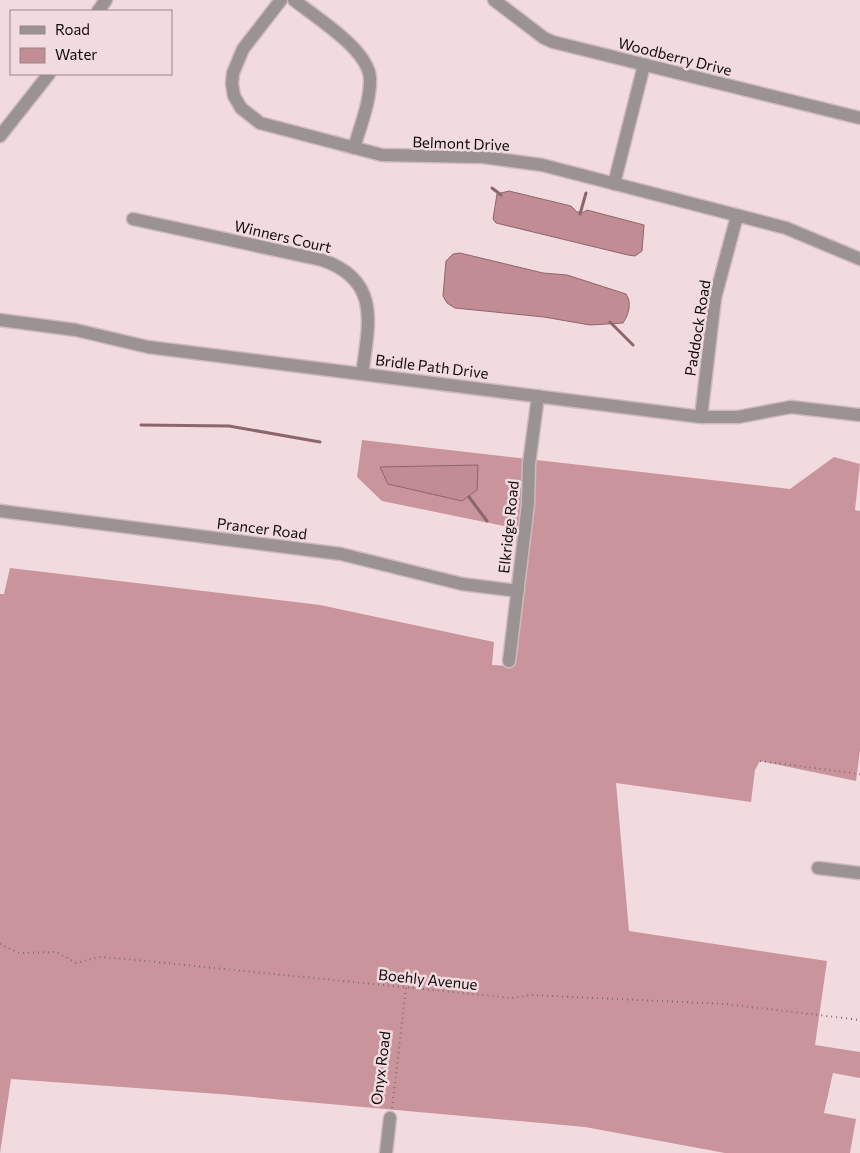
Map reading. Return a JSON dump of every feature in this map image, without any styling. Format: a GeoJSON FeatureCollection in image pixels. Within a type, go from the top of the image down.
{"type":"FeatureCollection","features":[{"type":"Feature","properties":{"kind":"street","name":"Belmont Drive"},"geometry":{"type":"LineString","coordinates":[[281,0],[236,60],[232,84],[234,96],[241,108],[260,123],[354,148],[393,156],[458,156],[506,159],[542,165],[811,237],[860,259]]}},
{"type":"Feature","properties":{"kind":"street"},"geometry":{"type":"LineString","coordinates":[[294,0],[356,51],[368,70],[369,90],[354,148]]}},
{"type":"Feature","properties":{"kind":"street","name":"Woodberry Drive"},"geometry":{"type":"LineString","coordinates":[[494,0],[544,38],[568,47],[860,118]]}},
{"type":"Feature","properties":{"kind":"street"},"geometry":{"type":"LineString","coordinates":[[614,184],[644,65]]}},
{"type":"Feature","properties":{"kind":"street"},"geometry":{"type":"LineString","coordinates":[[0,136],[48,75]]}},
{"type":"Feature","properties":{"kind":"street","name":"Paddock Road"},"geometry":{"type":"LineString","coordinates":[[701,417],[715,298],[737,216]]}},
{"type":"Feature","properties":{"kind":"street","name":"Winners Court"},"geometry":{"type":"LineString","coordinates":[[133,219],[322,260],[343,268],[351,274],[361,288],[368,306],[369,320],[362,374]]}},
{"type":"Feature","properties":{"kind":"street","name":"Bridle Path Drive"},"geometry":{"type":"LineString","coordinates":[[0,320],[67,329],[148,347],[701,417],[738,417],[791,407],[860,415]]}},
{"type":"Feature","properties":{"kind":"street","name":"Elkridge Road"},"geometry":{"type":"LineString","coordinates":[[510,661],[538,396]]}},
{"type":"Feature","properties":{"kind":"street","name":"Prancer Road"},"geometry":{"type":"LineString","coordinates":[[0,511],[342,554],[462,584],[518,591]]}},
{"type":"Feature","properties":{"kind":"street"},"geometry":{"type":"LineString","coordinates":[[818,868],[860,873]]}},
{"type":"Feature","properties":{"kind":"street","name":"Onyx Road"},"geometry":{"type":"LineString","coordinates":[[386,1153],[390,1118]]}},
{"type":"Feature","properties":{"kind":"path"},"geometry":{"type":"LineString","coordinates":[[760,761],[860,774]]}},
{"type":"Feature","properties":{"kind":"path","name":"Boehly Avenue"},"geometry":{"type":"LineString","coordinates":[[0,944],[19,953],[56,952],[76,963],[100,957],[512,998],[531,995],[726,1004],[860,1020]]}},
{"type":"Feature","properties":{"kind":"path","name":"Onyx Road"},"geometry":{"type":"LineString","coordinates":[[390,1118],[406,988]]}},
{"type":"Feature","properties":{"kind":"shaded area"},"geometry":{"type":"Polygon","coordinates":[[[362,440],[790,489],[834,457],[860,464],[855,510],[860,511],[860,750],[856,781],[760,761],[755,770],[751,802],[616,783],[629,931],[827,961],[815,1045],[860,1052],[860,1078],[833,1073],[824,1113],[856,1119],[850,1153],[725,1153],[585,1127],[219,1094],[11,1079],[0,1153],[0,594],[4,594],[10,568],[320,605],[494,642],[492,665],[512,666],[528,531],[382,501],[357,477],[362,440]]]}},
{"type":"Feature","properties":{"kind":"water"},"geometry":{"type":"Polygon","coordinates":[[[509,191],[571,206],[577,212],[587,210],[644,225],[642,251],[635,256],[628,255],[496,223],[493,219],[497,194],[509,191]]]}},
{"type":"Feature","properties":{"kind":"water"},"geometry":{"type":"Polygon","coordinates":[[[460,253],[543,273],[567,275],[626,294],[629,305],[627,316],[623,323],[590,325],[544,317],[455,308],[447,303],[443,296],[446,261],[453,254],[460,253]]]}},
{"type":"Feature","properties":{"kind":"water"},"geometry":{"type":"Polygon","coordinates":[[[478,465],[477,490],[462,501],[388,484],[380,467],[478,465]]]}},
{"type":"Feature","properties":{"kind":"waterway"},"geometry":{"type":"LineString","coordinates":[[492,188],[501,195]]}},
{"type":"Feature","properties":{"kind":"waterway"},"geometry":{"type":"LineString","coordinates":[[580,214],[586,193]]}},
{"type":"Feature","properties":{"kind":"waterway"},"geometry":{"type":"LineString","coordinates":[[610,322],[633,345]]}},
{"type":"Feature","properties":{"kind":"waterway"},"geometry":{"type":"LineString","coordinates":[[141,425],[229,426],[320,442]]}},
{"type":"Feature","properties":{"kind":"waterway"},"geometry":{"type":"LineString","coordinates":[[469,497],[487,521]]}}]}
